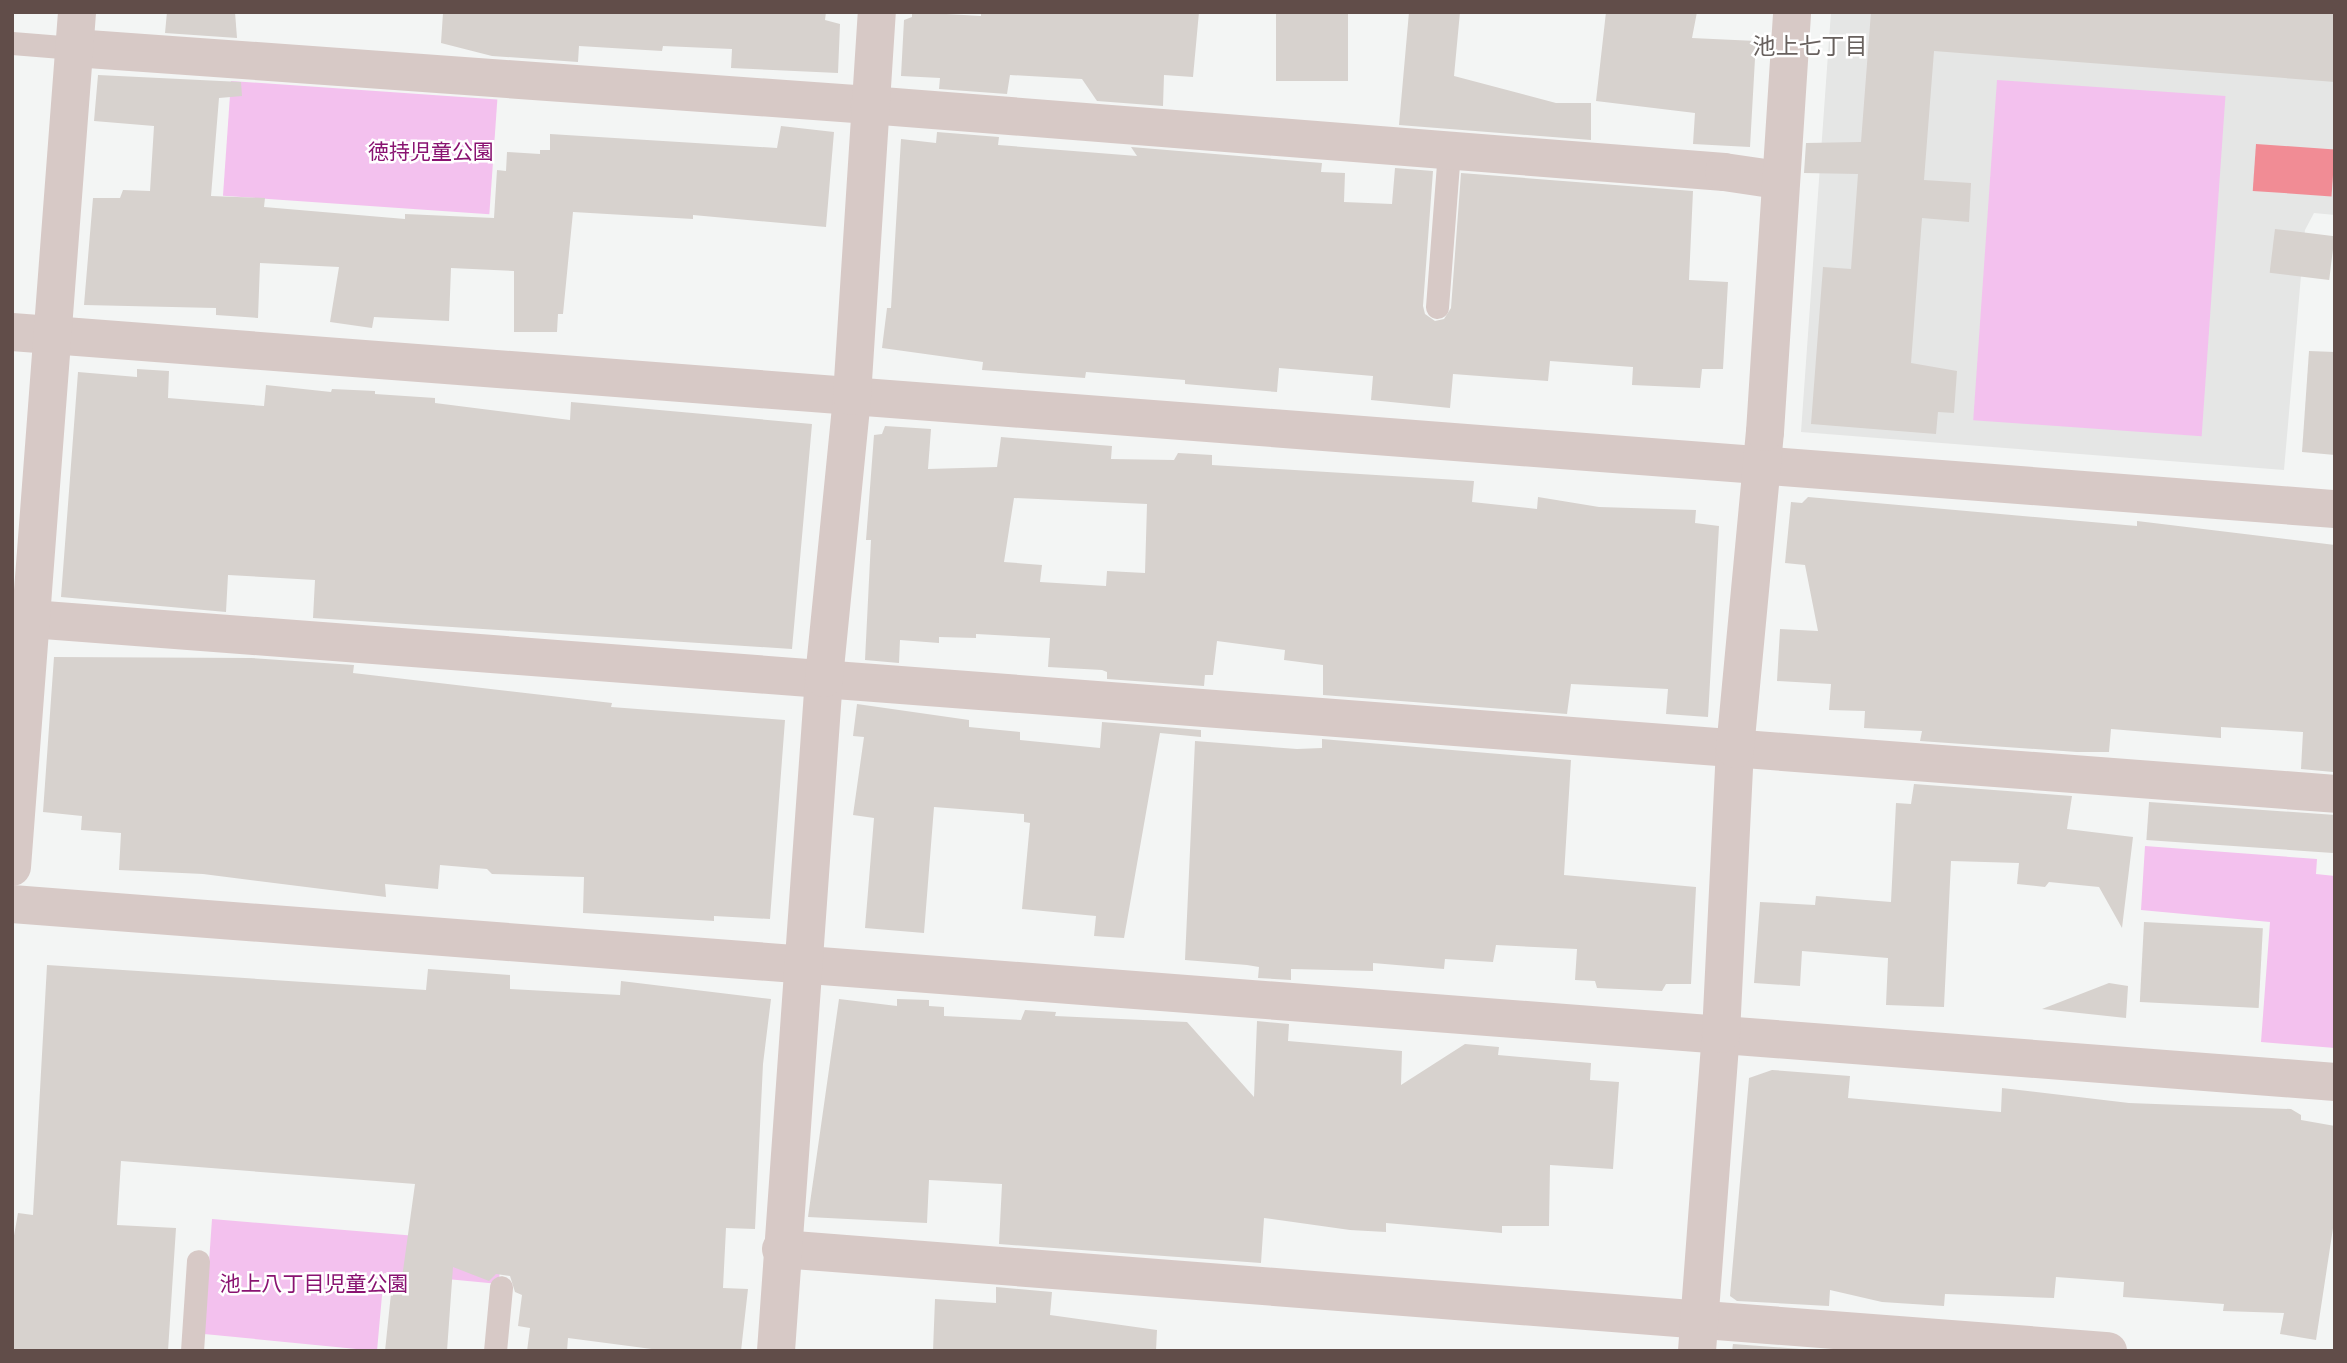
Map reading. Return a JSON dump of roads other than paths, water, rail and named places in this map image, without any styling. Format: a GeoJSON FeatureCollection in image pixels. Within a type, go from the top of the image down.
{"type":"FeatureCollection","features":[{"type":"Feature","properties":{"kind":"street"},"geometry":{"type":"LineString","coordinates":[[775,1351],[824,678],[852,396],[877,12]]}},
{"type":"Feature","properties":{"kind":"street"},"geometry":{"type":"LineString","coordinates":[[1698,1335],[1721,1034],[1735,749],[1760,465],[1792,12]]}},
{"type":"Feature","properties":{"kind":"street"},"geometry":{"type":"LineString","coordinates":[[12,867],[22,618],[52,335],[75,30],[869,105],[1449,150],[1779,180]]}},
{"type":"Feature","properties":{"kind":"street"},"geometry":{"type":"LineString","coordinates":[[12,332],[2335,509]]}},
{"type":"Feature","properties":{"kind":"street"},"geometry":{"type":"LineString","coordinates":[[22,618],[2335,794]]}},
{"type":"Feature","properties":{"kind":"street"},"geometry":{"type":"LineString","coordinates":[[12,904],[2335,1082]]}},
{"type":"Feature","properties":{"kind":"street"},"geometry":{"type":"LineString","coordinates":[[781,1249],[1698,1335],[2108,1351]]}},
{"type":"Feature","properties":{"kind":"lane"},"geometry":{"type":"LineString","coordinates":[[12,43],[75,30]]}},
{"type":"Feature","properties":{"kind":"lane"},"geometry":{"type":"LineString","coordinates":[[1437,307],[1449,150]]}},
{"type":"Feature","properties":{"kind":"lane"},"geometry":{"type":"LineString","coordinates":[[192,1351],[198,1261]]}},
{"type":"Feature","properties":{"kind":"lane"},"geometry":{"type":"LineString","coordinates":[[495,1351],[501,1287]]}},
{"type":"Feature","properties":{"kind":"district","name":"池上七丁目"},"geometry":{"type":"Point","coordinates":[1810,49]}},
{"type":"Feature","properties":{"kind":"park label","name":"徳持児童公園"},"geometry":{"type":"Point","coordinates":[431,154]}},
{"type":"Feature","properties":{"kind":"park label","name":"池上八丁目児童公園"},"geometry":{"type":"Point","coordinates":[314,1286]}}]}
